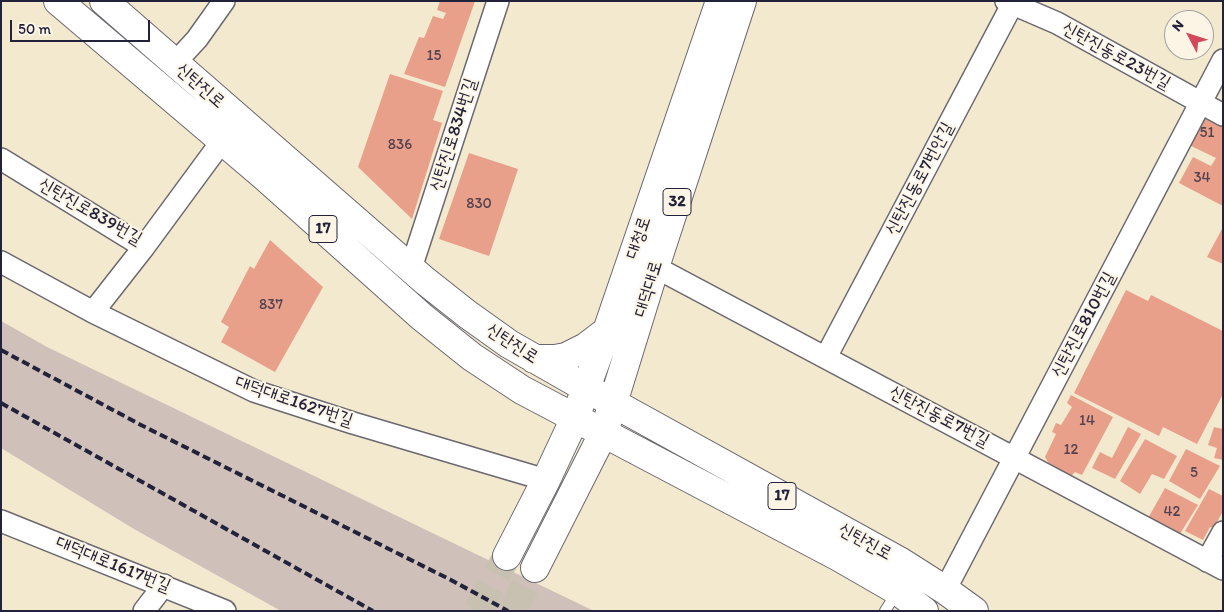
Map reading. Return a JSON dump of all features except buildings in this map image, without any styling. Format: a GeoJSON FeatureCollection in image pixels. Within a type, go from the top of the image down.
{"type":"FeatureCollection","features":[{"type":"Feature","properties":{"kind":"main road","name":"신탄진로"},"geometry":{"type":"LineString","coordinates":[[58,1],[271,182],[422,317],[465,352],[522,390],[839,557],[891,601],[924,611]]}},
{"type":"Feature","properties":{"kind":"main road","name":"신탄진로"},"geometry":{"type":"LineString","coordinates":[[104,1],[410,268],[467,314],[509,344],[892,557],[945,590],[974,611]]}},
{"type":"Feature","properties":{"kind":"main road","name":"대청로"},"geometry":{"type":"LineString","coordinates":[[586,388],[720,1]]}},
{"type":"Feature","properties":{"kind":"main road","name":"대덕대로"},"geometry":{"type":"LineString","coordinates":[[535,568],[604,432],[742,1]]}},
{"type":"Feature","properties":{"kind":"main road"},"geometry":{"type":"LineString","coordinates":[[534,359],[566,357],[586,347],[607,331]]}},
{"type":"Feature","properties":{"kind":"main road","name":"32"},"geometry":{"type":"LineString","coordinates":[[507,556],[546,480],[575,418],[586,388]]}},
{"type":"Feature","properties":{"kind":"street"},"geometry":{"type":"LineString","coordinates":[[174,64],[197,39],[224,1]]}},
{"type":"Feature","properties":{"kind":"street","name":"신탄진로834번길"},"geometry":{"type":"LineString","coordinates":[[410,268],[498,1]]}},
{"type":"Feature","properties":{"kind":"street","name":"신탄진동로23번길"},"geometry":{"type":"LineString","coordinates":[[1011,2],[1057,24],[1223,115]]}},
{"type":"Feature","properties":{"kind":"street","name":"신탄진동로7번안길"},"geometry":{"type":"LineString","coordinates":[[826,357],[1011,2]]}},
{"type":"Feature","properties":{"kind":"street","name":"신탄진로810번길"},"geometry":{"type":"LineString","coordinates":[[945,590],[1223,60]]}},
{"type":"Feature","properties":{"kind":"street","name":"신탄진로839번길"},"geometry":{"type":"LineString","coordinates":[[1,160],[144,248],[222,141]]}},
{"type":"Feature","properties":{"kind":"street"},"geometry":{"type":"LineString","coordinates":[[93,312],[144,248]]}},
{"type":"Feature","properties":{"kind":"street","name":"대덕대로1627번길"},"geometry":{"type":"LineString","coordinates":[[1,262],[93,312],[254,391],[353,423],[546,480]]}},
{"type":"Feature","properties":{"kind":"street","name":"신탄진동로7번길"},"geometry":{"type":"LineString","coordinates":[[656,267],[1215,565]]}},
{"type":"Feature","properties":{"kind":"street","name":"대덕대로1617번길"},"geometry":{"type":"LineString","coordinates":[[1,521],[225,611]]}},
{"type":"Feature","properties":{"kind":"street"},"geometry":{"type":"LineString","coordinates":[[1215,565],[1223,532]]}},
{"type":"Feature","properties":{"kind":"street"},"geometry":{"type":"LineString","coordinates":[[144,611],[164,585]]}},
{"type":"Feature","properties":{"kind":"shaded area"},"geometry":{"type":"Polygon","coordinates":[[[1,321],[47,347],[594,611],[281,611],[134,529],[1,448],[1,321]]]}},
{"type":"Feature","properties":{"kind":"tunnel"},"geometry":{"type":"LineString","coordinates":[[477,611],[507,556]]}},
{"type":"Feature","properties":{"kind":"tunnel"},"geometry":{"type":"LineString","coordinates":[[512,611],[535,568]]}},
{"type":"Feature","properties":{"kind":"railway"},"geometry":{"type":"LineString","coordinates":[[1,350],[141,425],[451,580],[508,611]]}},
{"type":"Feature","properties":{"kind":"railway"},"geometry":{"type":"LineString","coordinates":[[1,403],[373,611]]}}]}
